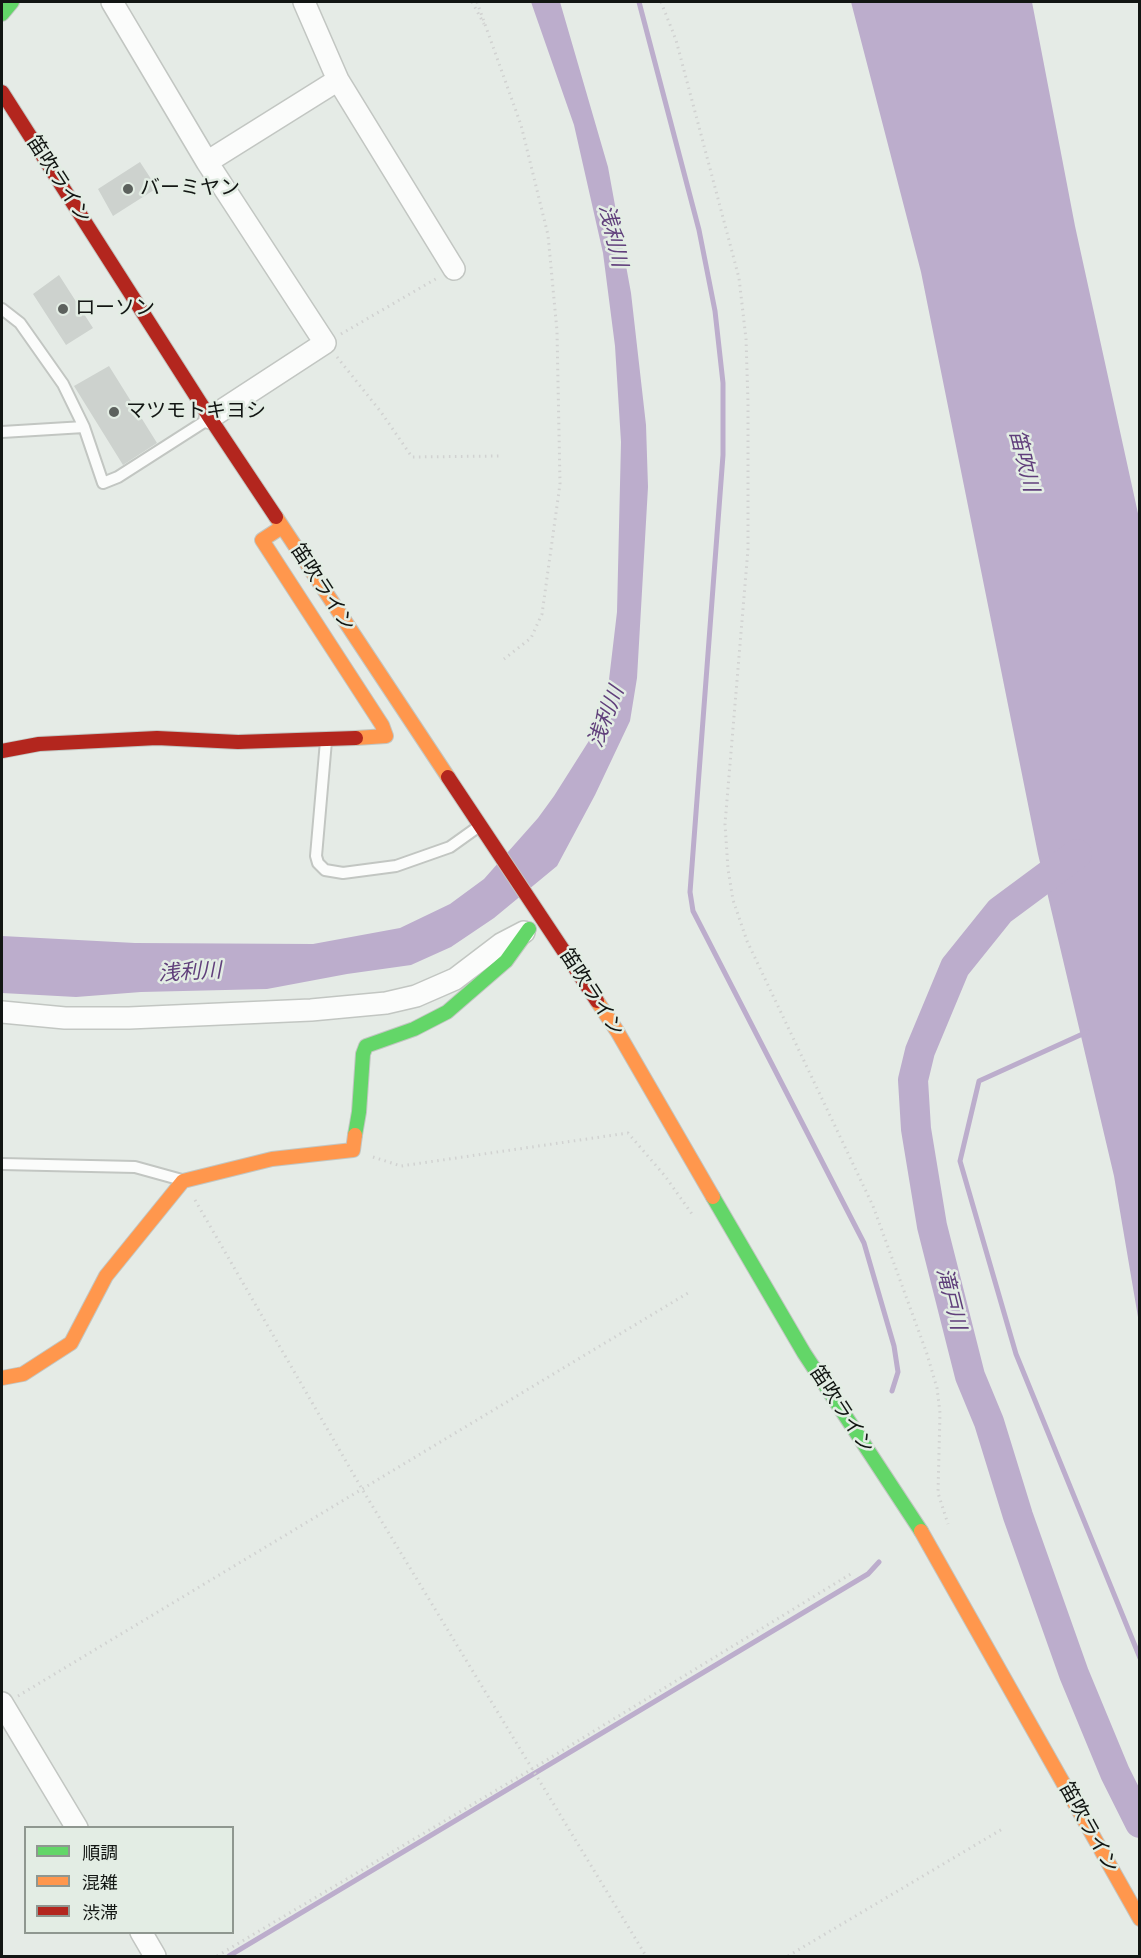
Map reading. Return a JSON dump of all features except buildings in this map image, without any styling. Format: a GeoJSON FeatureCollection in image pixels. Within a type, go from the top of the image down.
{"type":"FeatureCollection","features":[{"type":"Feature","properties":{"kind":"main road"},"geometry":{"type":"LineString","coordinates":[[2,14],[12,2]]}},
{"type":"Feature","properties":{"kind":"main road","name":"笛吹ライン"},"geometry":{"type":"LineString","coordinates":[[2,92],[210,418],[490,840],[535,918],[617,1031],[810,1362],[932,1548],[1140,1919]]}},
{"type":"Feature","properties":{"kind":"main road"},"geometry":{"type":"LineString","coordinates":[[2,751],[39,744],[157,738],[238,742],[386,736],[382,725],[262,540],[282,527]]}},
{"type":"Feature","properties":{"kind":"main road"},"geometry":{"type":"LineString","coordinates":[[2,1378],[23,1374],[71,1343],[106,1276],[183,1181],[272,1159],[353,1150],[359,1112],[363,1054],[366,1046],[414,1029],[447,1012],[506,961],[535,918]]}},
{"type":"Feature","properties":{"kind":"street"},"geometry":{"type":"LineString","coordinates":[[112,2],[207,162],[325,343],[210,418]]}},
{"type":"Feature","properties":{"kind":"street"},"geometry":{"type":"LineString","coordinates":[[304,2],[338,80],[454,269]]}},
{"type":"Feature","properties":{"kind":"street"},"geometry":{"type":"LineString","coordinates":[[207,162],[338,80]]}},
{"type":"Feature","properties":{"kind":"street"},"geometry":{"type":"LineString","coordinates":[[2,1012],[65,1018],[129,1018],[311,1010],[386,1003],[416,996],[455,979],[535,918]]}},
{"type":"Feature","properties":{"kind":"street"},"geometry":{"type":"LineString","coordinates":[[2,1704],[76,1826]]}},
{"type":"Feature","properties":{"kind":"street"},"geometry":{"type":"LineString","coordinates":[[142,1934],[155,1956]]}},
{"type":"Feature","properties":{"kind":"lane"},"geometry":{"type":"LineString","coordinates":[[2,309],[20,323],[63,384],[84,427],[103,483],[118,477],[210,418]]}},
{"type":"Feature","properties":{"kind":"lane"},"geometry":{"type":"LineString","coordinates":[[2,432],[84,427]]}},
{"type":"Feature","properties":{"kind":"lane"},"geometry":{"type":"LineString","coordinates":[[326,740],[316,856],[318,864],[326,870],[343,873],[396,866],[450,847],[480,825]]}},
{"type":"Feature","properties":{"kind":"lane"},"geometry":{"type":"LineString","coordinates":[[2,1164],[135,1167],[183,1181]]}},
{"type":"Feature","properties":{"kind":"path"},"geometry":{"type":"LineString","coordinates":[[471,2],[489,33]]}},
{"type":"Feature","properties":{"kind":"path"},"geometry":{"type":"LineString","coordinates":[[477,2],[521,125],[548,235],[557,331],[560,484],[542,614],[531,638],[504,659]]}},
{"type":"Feature","properties":{"kind":"path"},"geometry":{"type":"LineString","coordinates":[[662,2],[676,40],[739,278],[746,339],[748,549],[725,824],[733,900],[747,941],[873,1206],[927,1354],[937,1388],[940,1413],[938,1493],[948,1525]]}},
{"type":"Feature","properties":{"kind":"path"},"geometry":{"type":"LineString","coordinates":[[454,269],[325,343],[381,412],[412,457],[499,456]]}},
{"type":"Feature","properties":{"kind":"path"},"geometry":{"type":"LineString","coordinates":[[353,1150],[401,1166],[628,1133],[665,1176],[692,1214]]}},
{"type":"Feature","properties":{"kind":"path"},"geometry":{"type":"LineString","coordinates":[[183,1181],[362,1489],[646,1956]]}},
{"type":"Feature","properties":{"kind":"path"},"geometry":{"type":"LineString","coordinates":[[2,1704],[688,1293]]}},
{"type":"Feature","properties":{"kind":"path"},"geometry":{"type":"LineString","coordinates":[[218,1956],[532,1769],[854,1572]]}},
{"type":"Feature","properties":{"kind":"path"},"geometry":{"type":"LineString","coordinates":[[788,1956],[1004,1828]]}},
{"type":"Feature","properties":{"kind":"water","name":"浅利川"},"geometry":{"type":"Polygon","coordinates":[[[531,2],[560,2],[608,167],[631,293],[646,425],[648,487],[637,678],[630,721],[595,795],[557,866],[494,918],[451,947],[411,965],[267,989],[141,992],[76,997],[2,993],[2,936],[135,943],[313,944],[400,928],[450,904],[484,879],[538,818],[592,736],[608,688],[617,612],[621,442],[615,346],[603,253],[574,125],[531,2]]]}},
{"type":"Feature","properties":{"kind":"water","name":"笛吹川"},"geometry":{"type":"Polygon","coordinates":[[[851,2],[1032,2],[1075,226],[1139,518],[1139,1323],[1114,1176],[1038,854],[921,272],[851,2]]]}},
{"type":"Feature","properties":{"kind":"waterway"},"geometry":{"type":"LineString","coordinates":[[639,2],[699,230],[715,311],[723,383],[723,455],[690,892],[693,911],[864,1243],[894,1346],[898,1372],[892,1391]]}},
{"type":"Feature","properties":{"kind":"waterway","name":"滝戸川"},"geometry":{"type":"LineString","coordinates":[[1077,854],[1000,911],[955,967],[920,1051],[913,1080],[916,1129],[932,1226],[970,1376],[989,1422],[1018,1516],[1074,1674],[1115,1773],[1140,1823]]}},
{"type":"Feature","properties":{"kind":"waterway"},"geometry":{"type":"LineString","coordinates":[[1087,1032],[979,1081],[960,1161],[1016,1354],[1140,1658]]}},
{"type":"Feature","properties":{"kind":"waterway"},"geometry":{"type":"LineString","coordinates":[[229,1956],[868,1574],[879,1562]]}},
{"type":"Feature","properties":{"kind":"traffic: fast"},"geometry":{"type":"LineString","coordinates":[[2,14],[12,2]]}},
{"type":"Feature","properties":{"kind":"traffic: fast"},"geometry":{"type":"LineString","coordinates":[[355,1135],[363,1054],[366,1046],[414,1029],[447,1012],[506,961],[529,929]]}},
{"type":"Feature","properties":{"kind":"traffic: fast"},"geometry":{"type":"LineString","coordinates":[[713,1197],[804,1353],[921,1531]]}},
{"type":"Feature","properties":{"kind":"traffic: slow"},"geometry":{"type":"LineString","coordinates":[[276,517],[448,777]]}},
{"type":"Feature","properties":{"kind":"traffic: slow"},"geometry":{"type":"LineString","coordinates":[[282,527],[262,540],[382,725],[386,736],[356,738]]}},
{"type":"Feature","properties":{"kind":"traffic: slow"},"geometry":{"type":"LineString","coordinates":[[597,1001],[617,1031],[713,1197]]}},
{"type":"Feature","properties":{"kind":"traffic: slow"},"geometry":{"type":"LineString","coordinates":[[2,1378],[23,1374],[71,1343],[106,1276],[183,1181],[272,1159],[353,1150],[355,1135]]}},
{"type":"Feature","properties":{"kind":"traffic: slow"},"geometry":{"type":"LineString","coordinates":[[921,1531],[1140,1919]]}},
{"type":"Feature","properties":{"kind":"traffic: jam"},"geometry":{"type":"LineString","coordinates":[[2,92],[210,418],[276,517]]}},
{"type":"Feature","properties":{"kind":"traffic: jam"},"geometry":{"type":"LineString","coordinates":[[2,751],[39,744],[157,738],[238,742],[356,738]]}},
{"type":"Feature","properties":{"kind":"traffic: jam"},"geometry":{"type":"LineString","coordinates":[[448,777],[597,1001]]}},
{"type":"Feature","properties":{"kind":"place","name":"バーミヤン"},"geometry":{"type":"Point","coordinates":[128,189]}},
{"type":"Feature","properties":{"kind":"place","name":"ローソン"},"geometry":{"type":"Point","coordinates":[63,309]}},
{"type":"Feature","properties":{"kind":"place","name":"マツモトキヨシ"},"geometry":{"type":"Point","coordinates":[114,412]}}]}
